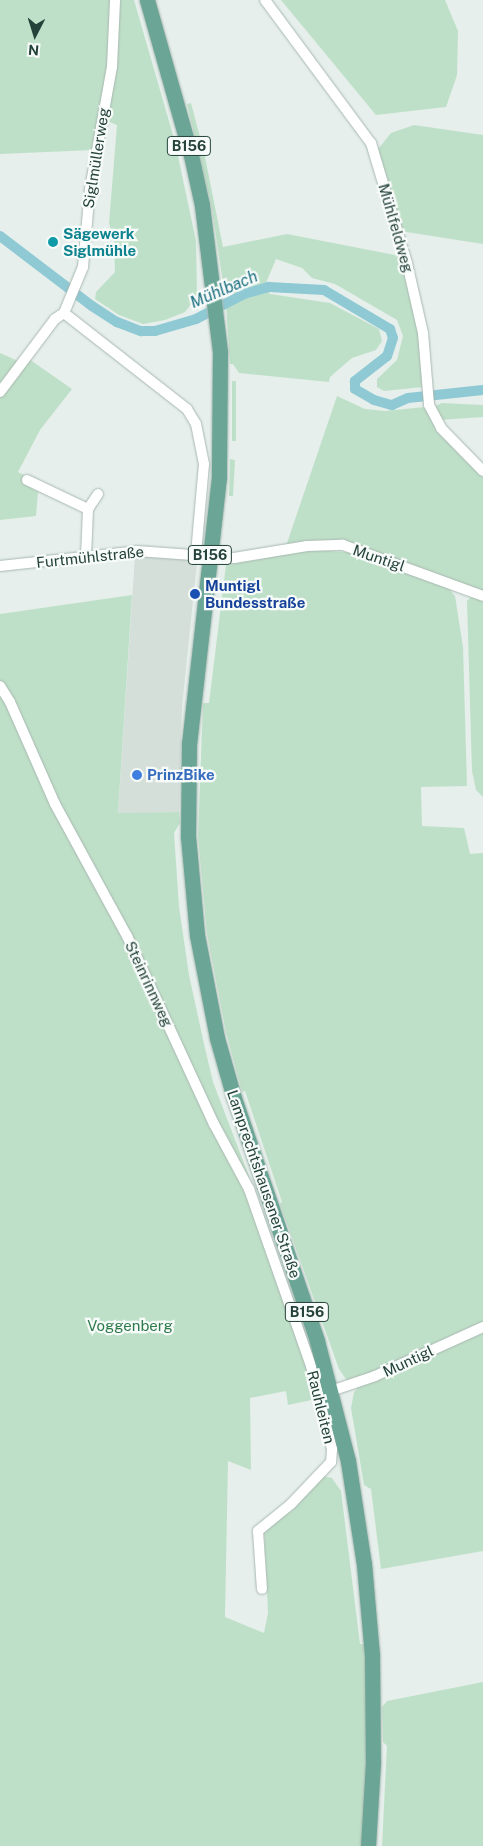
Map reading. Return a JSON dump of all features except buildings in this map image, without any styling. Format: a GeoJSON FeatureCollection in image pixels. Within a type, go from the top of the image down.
{"type":"FeatureCollection","features":[{"type":"Feature","properties":{"kind":"main road","name":"B156"},"geometry":{"type":"LineString","coordinates":[[147,0],[192,155],[218,322],[221,423],[203,554]]}},
{"type":"Feature","properties":{"kind":"main road","name":"Lamprechtshausener Straße"},"geometry":{"type":"LineString","coordinates":[[203,554],[192,699],[188,788],[191,885],[197,935],[217,1038],[243,1126],[297,1279],[331,1391],[356,1509],[369,1611],[374,1711],[368,1846]]}},
{"type":"Feature","properties":{"kind":"street","name":"Siglmüllerweg"},"geometry":{"type":"LineString","coordinates":[[0,392],[55,319],[64,313],[83,267],[90,189],[112,67],[115,0]]}},
{"type":"Feature","properties":{"kind":"street","name":"Mühlfeldweg"},"geometry":{"type":"LineString","coordinates":[[264,0],[371,143],[407,263],[423,333],[429,405],[441,428],[483,471]]}},
{"type":"Feature","properties":{"kind":"street"},"geometry":{"type":"LineString","coordinates":[[64,313],[187,409],[196,424],[204,464],[203,554]]}},
{"type":"Feature","properties":{"kind":"street"},"geometry":{"type":"LineString","coordinates":[[27,480],[88,509]]}},
{"type":"Feature","properties":{"kind":"street"},"geometry":{"type":"LineString","coordinates":[[86,557],[88,509],[98,494]]}},
{"type":"Feature","properties":{"kind":"street","name":"Muntigl"},"geometry":{"type":"LineString","coordinates":[[203,554],[234,558],[307,546],[344,546],[483,596]]}},
{"type":"Feature","properties":{"kind":"street","name":"Furtmühlstraße"},"geometry":{"type":"LineString","coordinates":[[0,566],[138,551],[203,554]]}},
{"type":"Feature","properties":{"kind":"street","name":"Steinrinnweg"},"geometry":{"type":"LineString","coordinates":[[0,686],[10,702],[55,804],[127,936],[214,1124],[249,1189],[267,1233],[282,1289]]}},
{"type":"Feature","properties":{"kind":"street","name":"Rauhleiten"},"geometry":{"type":"LineString","coordinates":[[262,1589],[258,1531],[291,1504],[331,1462],[332,1449],[311,1366],[282,1289]]}},
{"type":"Feature","properties":{"kind":"street","name":"Muntigl"},"geometry":{"type":"LineString","coordinates":[[331,1391],[375,1376],[483,1327]]}},
{"type":"Feature","properties":{"kind":"shaded area"},"geometry":{"type":"Polygon","coordinates":[[[135,555],[179,557],[197,562],[182,707],[179,812],[118,814],[135,555]]]}},
{"type":"Feature","properties":{"kind":"green space"},"geometry":{"type":"Polygon","coordinates":[[[0,0],[134,0],[175,142],[196,241],[197,296],[185,312],[165,320],[143,324],[119,315],[95,299],[96,292],[115,272],[114,241],[109,223],[117,125],[100,118],[93,150],[0,154],[0,0]]]}},
{"type":"Feature","properties":{"kind":"green space"},"geometry":{"type":"Polygon","coordinates":[[[281,0],[445,0],[458,31],[457,75],[446,107],[376,115],[281,0]]]}},
{"type":"Feature","properties":{"kind":"green space"},"geometry":{"type":"Polygon","coordinates":[[[191,103],[204,152],[223,247],[287,234],[400,256],[420,342],[423,387],[384,391],[377,387],[377,379],[397,360],[403,336],[397,320],[335,284],[312,278],[302,268],[276,259],[266,283],[225,296],[211,203],[187,104],[191,103]]]}},
{"type":"Feature","properties":{"kind":"green space"},"geometry":{"type":"Polygon","coordinates":[[[414,125],[483,135],[483,244],[400,231],[378,159],[378,149],[391,133],[414,125]]]}},
{"type":"Feature","properties":{"kind":"green space"},"geometry":{"type":"Polygon","coordinates":[[[268,291],[270,294],[330,303],[379,329],[382,341],[376,350],[352,358],[330,377],[329,382],[239,373],[233,364],[230,364],[226,304],[268,291]]]}},
{"type":"Feature","properties":{"kind":"green space"},"geometry":{"type":"Polygon","coordinates":[[[0,353],[18,361],[29,359],[72,389],[40,430],[18,472],[24,475],[22,483],[38,492],[36,516],[0,520],[0,353]]]}},
{"type":"Feature","properties":{"kind":"green space"},"geometry":{"type":"Polygon","coordinates":[[[232,381],[236,381],[236,441],[232,441],[232,381]]]}},
{"type":"Feature","properties":{"kind":"green space"},"geometry":{"type":"Polygon","coordinates":[[[337,396],[365,409],[385,411],[425,407],[438,430],[483,477],[483,593],[369,549],[286,546],[337,396]]]}},
{"type":"Feature","properties":{"kind":"green space"},"geometry":{"type":"Polygon","coordinates":[[[442,403],[483,405],[483,417],[439,420],[433,407],[442,403]]]}},
{"type":"Feature","properties":{"kind":"green space"},"geometry":{"type":"Polygon","coordinates":[[[230,459],[235,460],[233,496],[229,496],[230,459]]]}},
{"type":"Feature","properties":{"kind":"green space"},"geometry":{"type":"Polygon","coordinates":[[[311,550],[349,552],[446,585],[455,596],[463,647],[467,786],[421,787],[422,826],[464,828],[470,854],[483,853],[483,1325],[348,1382],[339,1369],[280,1204],[282,1202],[245,1091],[242,1092],[226,1032],[207,934],[198,836],[203,703],[209,703],[226,565],[311,550]]]}},
{"type":"Feature","properties":{"kind":"green space","name":"Voggenberg"},"geometry":{"type":"Polygon","coordinates":[[[132,595],[118,813],[179,812],[180,823],[174,833],[179,907],[189,975],[204,1044],[213,1082],[268,1226],[290,1300],[304,1327],[316,1399],[288,1405],[286,1391],[250,1398],[251,1470],[228,1461],[225,1617],[264,1633],[268,1613],[264,1529],[292,1511],[323,1476],[332,1478],[341,1491],[360,1644],[365,1644],[367,1748],[362,1846],[0,1846],[0,614],[132,595]]]}},
{"type":"Feature","properties":{"kind":"green space"},"geometry":{"type":"Polygon","coordinates":[[[472,596],[483,599],[483,797],[476,790],[472,771],[467,601],[472,596]]]}},
{"type":"Feature","properties":{"kind":"green space"},"geometry":{"type":"Polygon","coordinates":[[[483,1329],[483,1551],[381,1569],[371,1489],[364,1485],[351,1408],[354,1392],[362,1383],[483,1329]]]}},
{"type":"Feature","properties":{"kind":"green space"},"geometry":{"type":"Polygon","coordinates":[[[483,1682],[483,1846],[382,1846],[387,1746],[383,1742],[382,1707],[387,1701],[483,1682]]]}},
{"type":"Feature","properties":{"kind":"waterway","name":"Mühlbach"},"geometry":{"type":"LineString","coordinates":[[0,236],[92,306],[117,322],[141,331],[155,331],[196,319],[244,294],[269,287],[324,290],[390,329],[393,338],[387,356],[355,381],[355,389],[374,400],[392,405],[408,398],[483,390]]}},
{"type":"Feature","properties":{"kind":"place","name":"Sägewerk Siglmühle"},"geometry":{"type":"Point","coordinates":[53,242]}},
{"type":"Feature","properties":{"kind":"place","name":"Muntigl Bundesstraße"},"geometry":{"type":"Point","coordinates":[195,594]}},
{"type":"Feature","properties":{"kind":"place","name":"PrinzBike"},"geometry":{"type":"Point","coordinates":[137,775]}}]}
